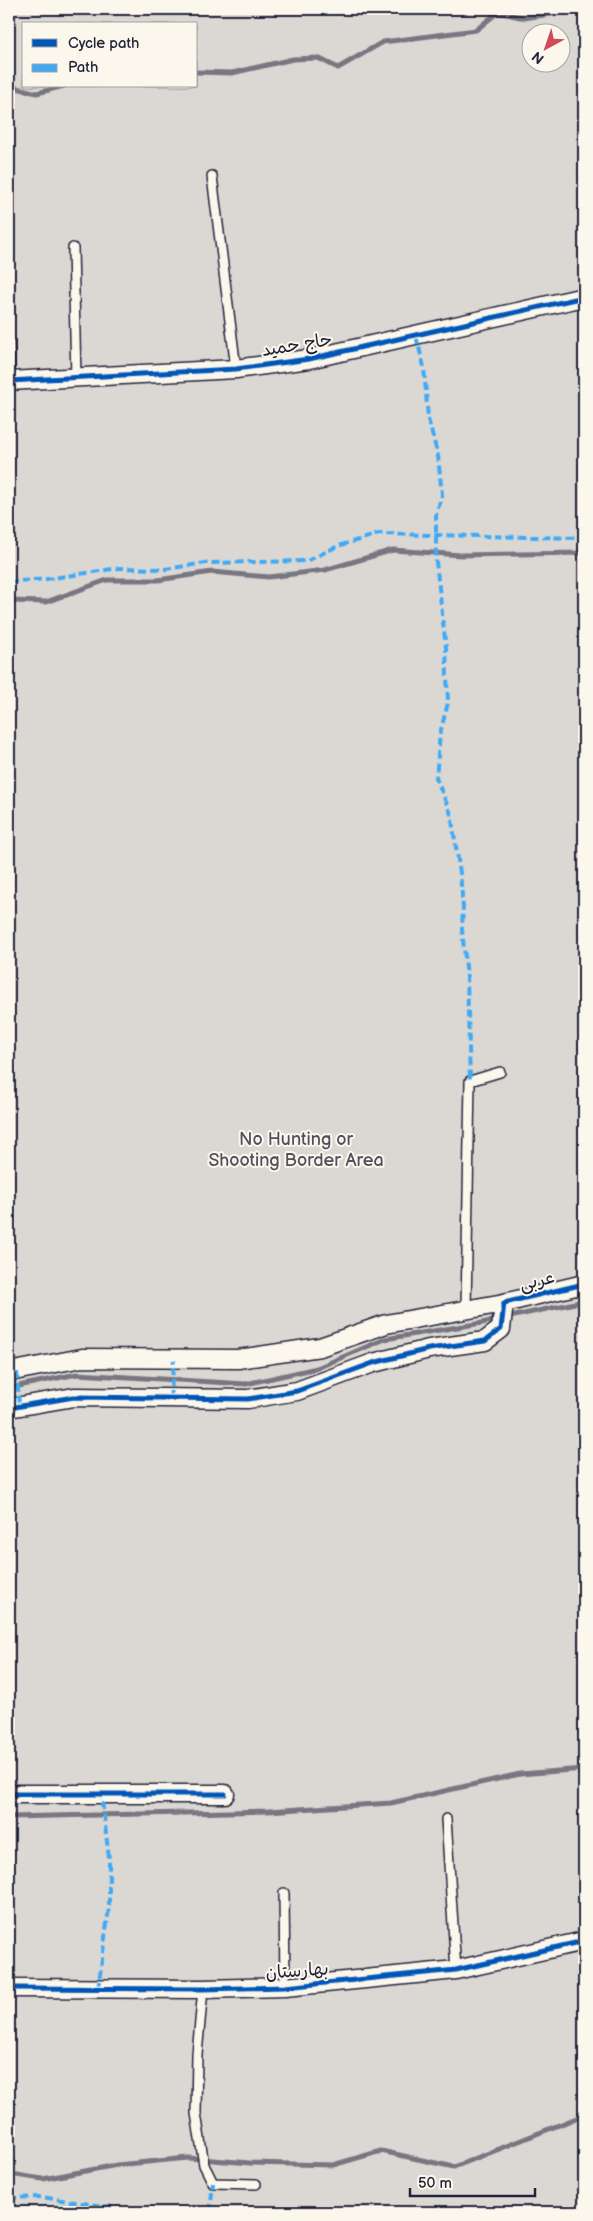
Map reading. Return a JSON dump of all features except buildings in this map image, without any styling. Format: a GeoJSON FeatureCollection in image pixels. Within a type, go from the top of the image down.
{"type":"FeatureCollection","features":[{"type":"Feature","properties":{"kind":"street","name":"حاج حمید"},"geometry":{"type":"LineString","coordinates":[[9,381],[236,369],[309,359],[584,297]]}},
{"type":"Feature","properties":{"kind":"street","name":"عربی"},"geometry":{"type":"LineString","coordinates":[[9,1372],[82,1358],[238,1359],[320,1347],[386,1324],[466,1308],[504,1307],[584,1284]]}},
{"type":"Feature","properties":{"kind":"street"},"geometry":{"type":"LineString","coordinates":[[9,1408],[74,1397],[248,1399],[297,1391],[374,1363],[429,1349],[485,1341],[501,1329],[504,1307]]}},
{"type":"Feature","properties":{"kind":"street"},"geometry":{"type":"LineString","coordinates":[[9,1794],[225,1794]]}},
{"type":"Feature","properties":{"kind":"street","name":"بهارستان"},"geometry":{"type":"LineString","coordinates":[[9,1988],[203,1989],[285,1987],[456,1970],[584,1942]]}},
{"type":"Feature","properties":{"kind":"lane"},"geometry":{"type":"LineString","coordinates":[[212,176],[236,369]]}},
{"type":"Feature","properties":{"kind":"lane"},"geometry":{"type":"LineString","coordinates":[[73,248],[76,378]]}},
{"type":"Feature","properties":{"kind":"lane"},"geometry":{"type":"LineString","coordinates":[[9,342],[9,381]]}},
{"type":"Feature","properties":{"kind":"lane"},"geometry":{"type":"LineString","coordinates":[[466,1308],[470,1081],[500,1072]]}},
{"type":"Feature","properties":{"kind":"lane"},"geometry":{"type":"LineString","coordinates":[[446,1819],[456,1970]]}},
{"type":"Feature","properties":{"kind":"lane"},"geometry":{"type":"LineString","coordinates":[[284,1893],[285,1987]]}},
{"type":"Feature","properties":{"kind":"lane"},"geometry":{"type":"LineString","coordinates":[[203,1989],[197,2054],[196,2112],[204,2165],[213,2182],[256,2184]]}},
{"type":"Feature","properties":{"kind":"green space","name":"No Hunting or Shooting Border Area"},"geometry":{"type":"Polygon","coordinates":[[[9,9],[584,9],[584,2212],[9,2212],[9,9]]]}},
{"type":"Feature","properties":{"kind":"waterway"},"geometry":{"type":"LineString","coordinates":[[198,72],[232,73],[293,59],[318,58],[338,68],[383,42],[476,30],[498,12],[524,18],[584,9]]}},
{"type":"Feature","properties":{"kind":"waterway"},"geometry":{"type":"LineString","coordinates":[[9,86],[37,93],[56,88]]}},
{"type":"Feature","properties":{"kind":"waterway"},"geometry":{"type":"LineString","coordinates":[[9,601],[46,602],[107,580],[158,580],[212,572],[269,577],[325,570],[393,550],[461,555],[584,553]]}},
{"type":"Feature","properties":{"kind":"waterway"},"geometry":{"type":"LineString","coordinates":[[9,1388],[77,1374],[246,1384],[317,1368],[385,1339],[482,1323],[584,1301]]}},
{"type":"Feature","properties":{"kind":"waterway"},"geometry":{"type":"LineString","coordinates":[[9,1817],[268,1811],[391,1803],[520,1774],[584,1769]]}},
{"type":"Feature","properties":{"kind":"waterway"},"geometry":{"type":"LineString","coordinates":[[9,2174],[43,2179],[117,2165],[188,2158],[250,2163],[333,2165],[381,2151],[454,2167],[584,2115]]}},
{"type":"Feature","properties":{"kind":"marked path"},"geometry":{"type":"LineString","coordinates":[[416,336],[424,367],[428,419],[438,456],[442,495],[436,515],[436,562],[446,648],[448,703],[440,733],[436,778],[451,814],[460,873],[463,907],[462,930],[467,977],[470,1081]]}},
{"type":"Feature","properties":{"kind":"marked path"},"geometry":{"type":"LineString","coordinates":[[9,482],[10,381]]}},
{"type":"Feature","properties":{"kind":"marked path"},"geometry":{"type":"LineString","coordinates":[[9,582],[47,579],[119,568],[165,569],[206,563],[307,561],[338,546],[379,534],[584,538]]}},
{"type":"Feature","properties":{"kind":"marked path"},"geometry":{"type":"LineString","coordinates":[[170,1399],[174,1360]]}},
{"type":"Feature","properties":{"kind":"marked path"},"geometry":{"type":"LineString","coordinates":[[17,1372],[19,1406]]}},
{"type":"Feature","properties":{"kind":"marked path"},"geometry":{"type":"LineString","coordinates":[[98,1989],[109,1908],[109,1858],[101,1793]]}},
{"type":"Feature","properties":{"kind":"marked path"},"geometry":{"type":"LineString","coordinates":[[210,2212],[213,2183]]}},
{"type":"Feature","properties":{"kind":"marked path"},"geometry":{"type":"LineString","coordinates":[[9,2198],[41,2197],[145,2212]]}},
{"type":"Feature","properties":{"kind":"cycle path"},"geometry":{"type":"LineString","coordinates":[[9,381],[236,369],[309,359],[584,297]]}},
{"type":"Feature","properties":{"kind":"cycle path"},"geometry":{"type":"LineString","coordinates":[[9,1408],[74,1397],[248,1399],[297,1391],[373,1363],[429,1349],[485,1341],[501,1329],[504,1303],[584,1284]]}},
{"type":"Feature","properties":{"kind":"cycle path"},"geometry":{"type":"LineString","coordinates":[[9,1794],[225,1794]]}},
{"type":"Feature","properties":{"kind":"cycle path"},"geometry":{"type":"LineString","coordinates":[[9,1988],[203,1989],[285,1987],[456,1970],[584,1941]]}}]}
